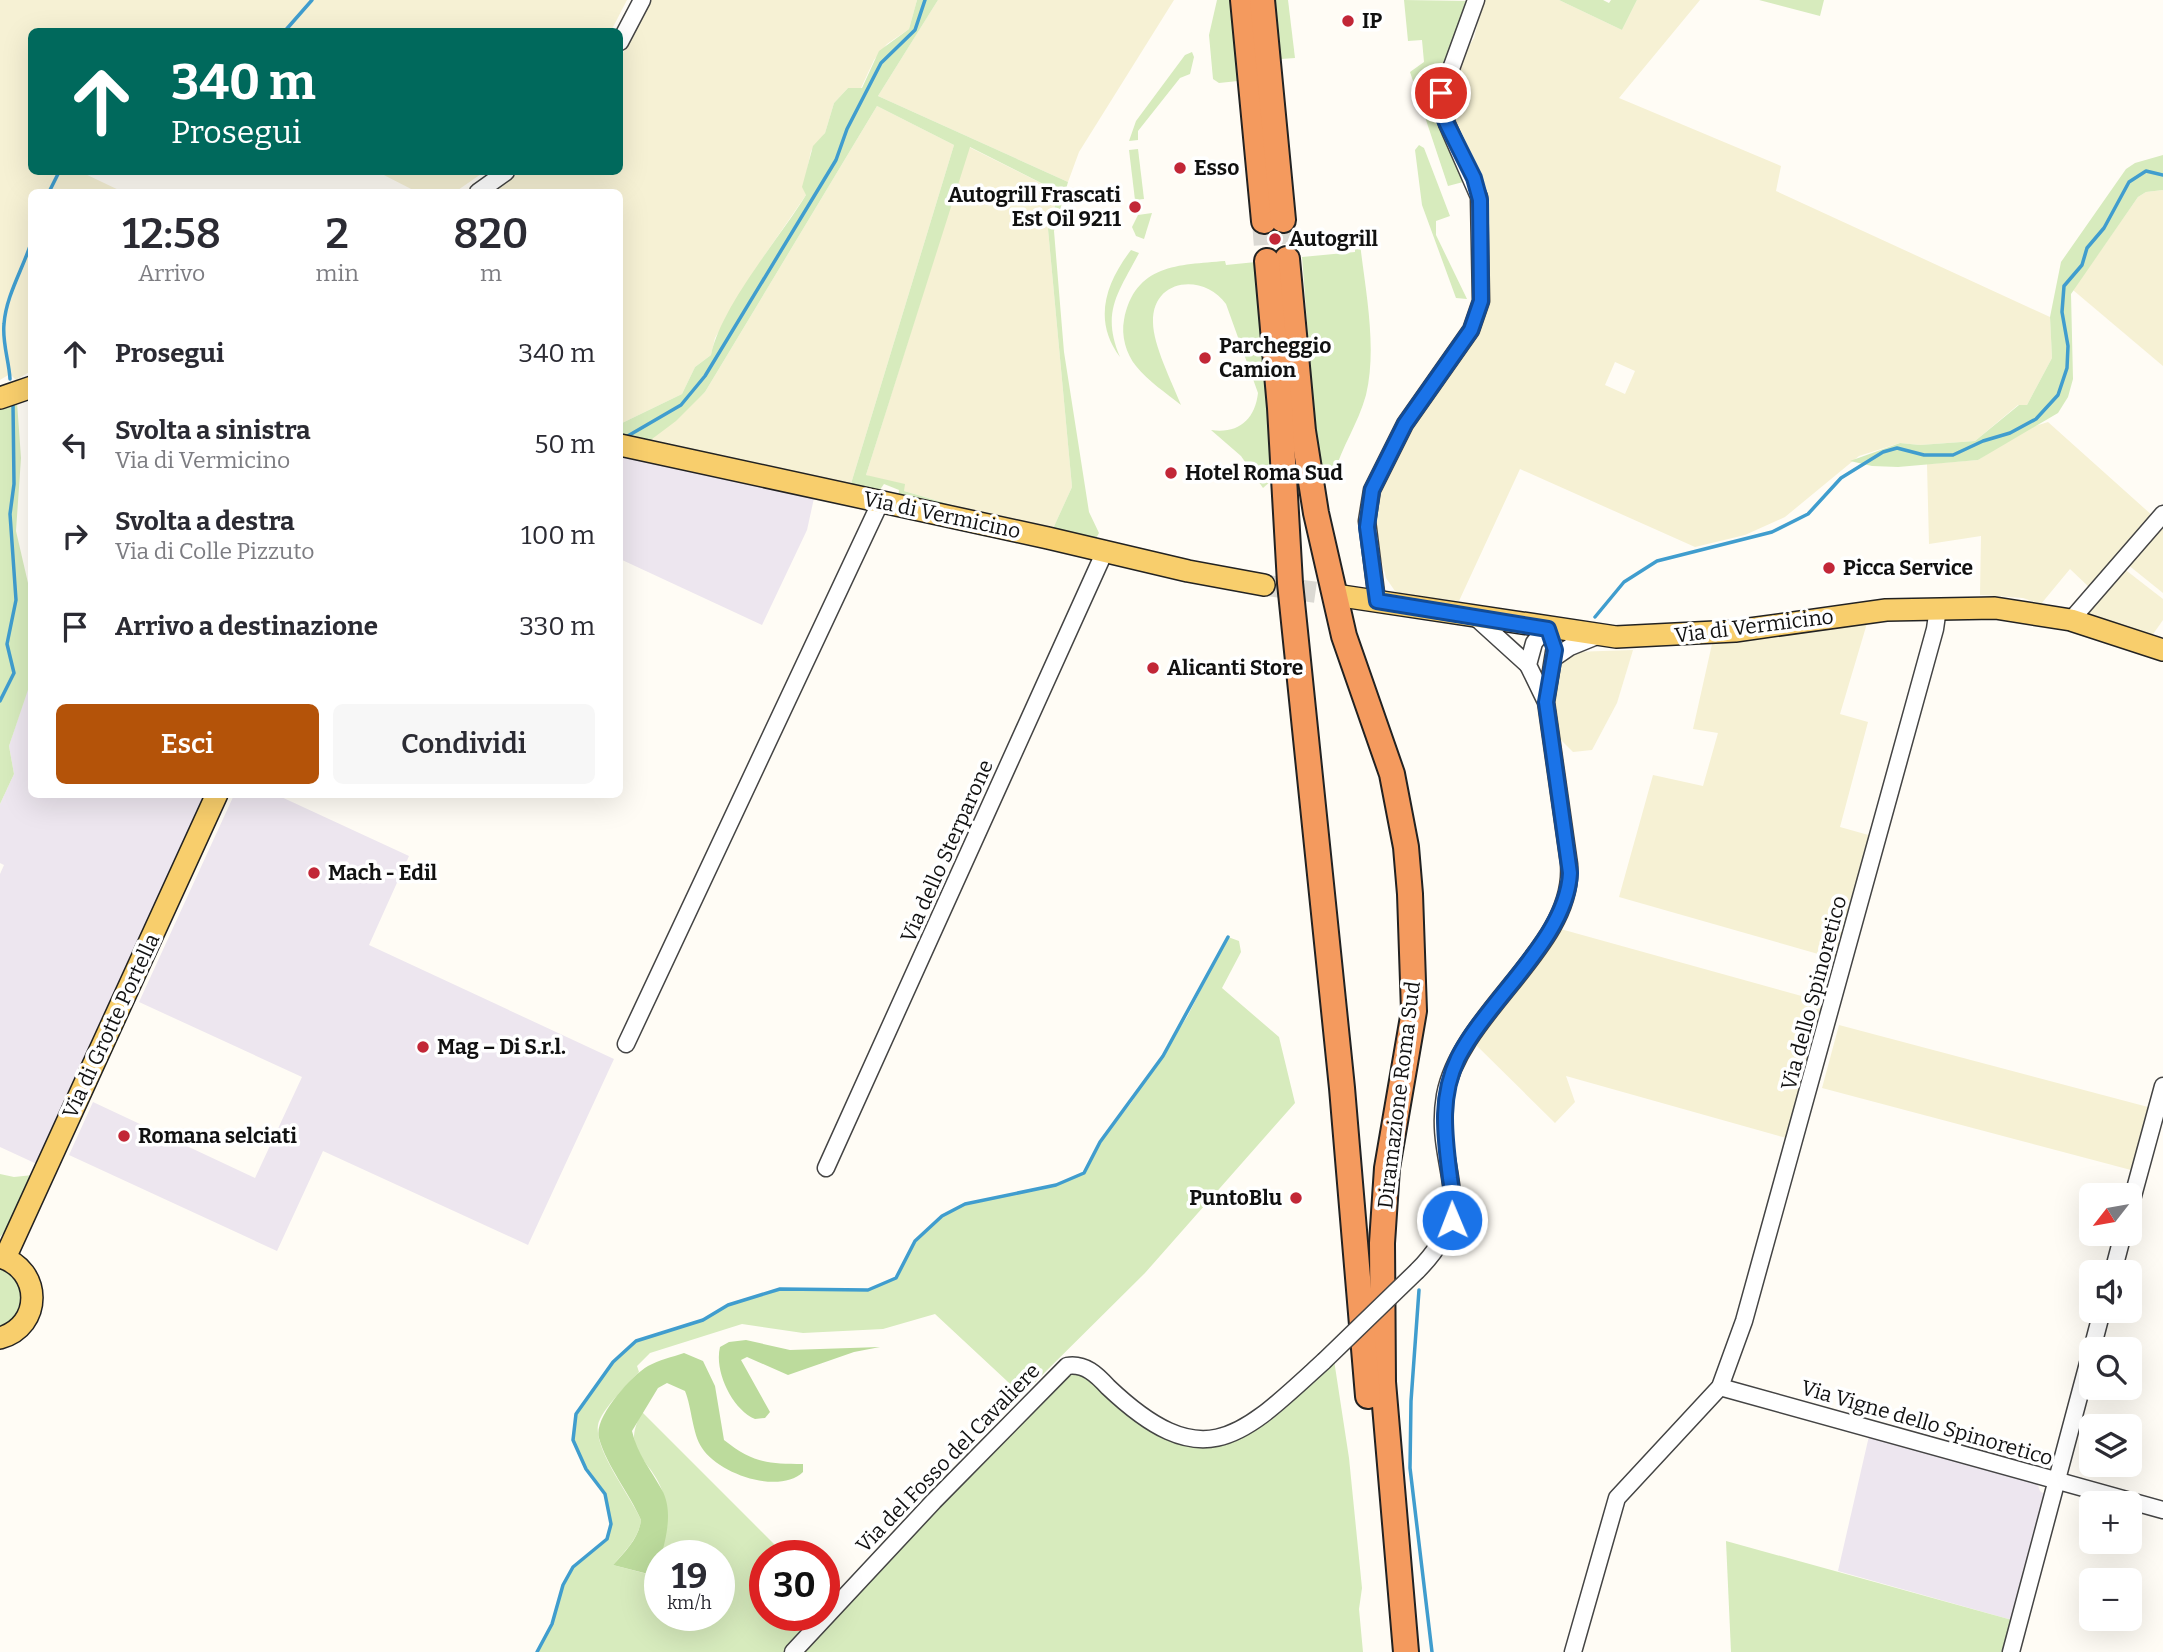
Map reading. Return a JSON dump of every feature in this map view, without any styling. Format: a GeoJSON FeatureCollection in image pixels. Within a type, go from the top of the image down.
{"type":"FeatureCollection","features":[{"type":"Feature","properties":{"kind":"highway"},"geometry":{"type":"LineString","coordinates":[[1242,0],[1274,220],[1262,0]]}},
{"type":"Feature","properties":{"kind":"highway","name":"Diramazione Roma Sud"},"geometry":{"type":"LineString","coordinates":[[1391,1652],[1342,1088],[1290,583],[1280,408],[1277,260],[1316,513],[1343,636],[1389,763],[1403,831],[1410,894],[1414,1012],[1387,1168],[1382,1243],[1382,1382],[1406,1652]]}},
{"type":"Feature","properties":{"kind":"main road"},"geometry":{"type":"LineString","coordinates":[[0,398],[28,388]]}},
{"type":"Feature","properties":{"kind":"main road","name":"Via di Vermicino"},"geometry":{"type":"LineString","coordinates":[[623,446],[1188,571],[1264,585]]}},
{"type":"Feature","properties":{"kind":"main road","name":"Via di Vermicino"},"geometry":{"type":"LineString","coordinates":[[1342,596],[1472,614],[1597,636],[1694,635],[1876,611],[1938,608],[2014,609],[2071,620],[2163,650]]}},
{"type":"Feature","properties":{"kind":"main road","name":"Via di Grotte Portella"},"geometry":{"type":"LineString","coordinates":[[2,1257],[215,798]]}},
{"type":"Feature","properties":{"kind":"main road"},"geometry":{"type":"LineString","coordinates":[[0,1338],[20,1327],[30,1312],[33,1300],[27,1277],[2,1257]]}},
{"type":"Feature","properties":{"kind":"street"},"geometry":{"type":"LineString","coordinates":[[623,36],[642,0]]}},
{"type":"Feature","properties":{"kind":"street"},"geometry":{"type":"LineString","coordinates":[[1377,601],[1367,527],[1372,490],[1405,424],[1471,330],[1481,301],[1480,200],[1474,178],[1447,124],[1440,101],[1446,79],[1467,33],[1476,0]]}},
{"type":"Feature","properties":{"kind":"street"},"geometry":{"type":"LineString","coordinates":[[482,189],[502,175]]}},
{"type":"Feature","properties":{"kind":"street"},"geometry":{"type":"LineString","coordinates":[[626,1044],[881,501]]}},
{"type":"Feature","properties":{"kind":"street"},"geometry":{"type":"LineString","coordinates":[[2071,620],[2163,514]]}},
{"type":"Feature","properties":{"kind":"street","name":"Via dello Sterparone"},"geometry":{"type":"LineString","coordinates":[[826,1168],[1105,551]]}},
{"type":"Feature","properties":{"kind":"street","name":"Via dello Spinoretico"},"geometry":{"type":"LineString","coordinates":[[1720,1387],[1760,1269],[1928,656],[1938,608]]}},
{"type":"Feature","properties":{"kind":"street"},"geometry":{"type":"LineString","coordinates":[[1472,614],[1528,665],[1546,702]]}},
{"type":"Feature","properties":{"kind":"street"},"geometry":{"type":"LineString","coordinates":[[1528,665],[1534,643],[1546,627],[1554,640],[1554,658],[1546,702]]}},
{"type":"Feature","properties":{"kind":"street"},"geometry":{"type":"LineString","coordinates":[[1554,658],[1570,647],[1597,636]]}},
{"type":"Feature","properties":{"kind":"street","name":"Via del Fosso del Cavaliere"},"geometry":{"type":"LineString","coordinates":[[793,1652],[934,1501],[1068,1366],[1078,1365],[1090,1371],[1129,1408],[1154,1426],[1180,1435],[1205,1438],[1231,1435],[1249,1427],[1324,1361],[1417,1271],[1443,1240],[1453,1215],[1444,1110],[1451,1075],[1481,1022],[1558,919],[1569,891],[1569,864],[1546,702]]}},
{"type":"Feature","properties":{"kind":"street"},"geometry":{"type":"LineString","coordinates":[[2137,1183],[2163,1086]]}},
{"type":"Feature","properties":{"kind":"street"},"geometry":{"type":"LineString","coordinates":[[1573,1652],[1617,1498],[1720,1387]]}},
{"type":"Feature","properties":{"kind":"street","name":"Via Vigne dello Spinoretico"},"geometry":{"type":"LineString","coordinates":[[1720,1387],[2163,1510]]}},
{"type":"Feature","properties":{"kind":"street"},"geometry":{"type":"LineString","coordinates":[[2011,1652],[2079,1400]]}},
{"type":"Feature","properties":{"kind":"shaded area"},"geometry":{"type":"Polygon","coordinates":[[[0,0],[627,0],[613,28],[28,28],[28,175],[87,175],[117,189],[28,189],[28,373],[16,380],[10,374],[0,380],[0,0]]]}},
{"type":"Feature","properties":{"kind":"shaded area"},"geometry":{"type":"Polygon","coordinates":[[[649,0],[917,0],[909,29],[887,44],[874,60],[861,88],[848,88],[834,103],[825,133],[811,151],[806,175],[806,195],[764,256],[715,338],[711,355],[695,367],[682,394],[623,423],[623,189],[493,189],[515,175],[623,175],[623,53],[649,0]]]}},
{"type":"Feature","properties":{"kind":"shaded area"},"geometry":{"type":"Polygon","coordinates":[[[938,0],[1174,0],[1079,152],[1068,182],[878,96],[938,0]]]}},
{"type":"Feature","properties":{"kind":"shaded area"},"geometry":{"type":"Polygon","coordinates":[[[1483,0],[1559,0],[1622,30],[1637,0],[1700,0],[1619,98],[1781,166],[1776,191],[2050,317],[2052,358],[2027,405],[2018,405],[1975,441],[1920,445],[1900,443],[1859,456],[1785,517],[1745,535],[1695,547],[1520,469],[1459,601],[1397,594],[1386,578],[1371,519],[1383,476],[1428,400],[1478,329],[1488,308],[1486,195],[1446,111],[1453,72],[1474,38],[1483,0]],[[1615,362],[1605,385],[1625,394],[1635,371],[1615,362]]]}},
{"type":"Feature","properties":{"kind":"shaded area"},"geometry":{"type":"Polygon","coordinates":[[[877,106],[954,145],[850,487],[648,442],[705,392],[877,106]]]}},
{"type":"Feature","properties":{"kind":"shaded area"},"geometry":{"type":"Polygon","coordinates":[[[969,147],[1059,192],[1048,229],[1072,487],[1051,533],[904,491],[866,475],[969,147]]]}},
{"type":"Feature","properties":{"kind":"shaded area"},"geometry":{"type":"Polygon","coordinates":[[[384,175],[480,175],[459,189],[411,189],[384,175]]]}},
{"type":"Feature","properties":{"kind":"shaded area"},"geometry":{"type":"Polygon","coordinates":[[[2163,190],[2163,366],[2073,290],[2138,197],[2146,192],[2163,190]]]}},
{"type":"Feature","properties":{"kind":"shaded area"},"geometry":{"type":"Polygon","coordinates":[[[2048,422],[2154,517],[2092,590],[2070,569],[2041,604],[2023,598],[1980,595],[1981,536],[1929,544],[1927,464],[1978,460],[2026,429],[2048,422]]]}},
{"type":"Feature","properties":{"kind":"shaded area"},"geometry":{"type":"Polygon","coordinates":[[[623,454],[814,498],[807,530],[762,625],[623,560],[623,454]]]}},
{"type":"Feature","properties":{"kind":"shaded area"},"geometry":{"type":"Polygon","coordinates":[[[2163,520],[2163,593],[2127,564],[2163,520]]]}},
{"type":"Feature","properties":{"kind":"shaded area"},"geometry":{"type":"Polygon","coordinates":[[[2123,568],[2163,599],[2163,620],[2151,637],[2082,614],[2123,568]]]}},
{"type":"Feature","properties":{"kind":"shaded area"},"geometry":{"type":"Polygon","coordinates":[[[1868,620],[1840,714],[1868,722],[1840,827],[1872,836],[1839,960],[1619,897],[1653,775],[1703,786],[1718,733],[1693,729],[1712,644],[1868,620]]]}},
{"type":"Feature","properties":{"kind":"shaded area"},"geometry":{"type":"Polygon","coordinates":[[[1633,650],[1617,703],[1592,750],[1573,752],[1559,738],[1553,674],[1555,663],[1573,652],[1633,650]]]}},
{"type":"Feature","properties":{"kind":"shaded area"},"geometry":{"type":"Polygon","coordinates":[[[28,687],[28,798],[208,798],[39,1165],[0,1147],[0,874],[4,865],[0,863],[0,804],[14,774],[9,746],[28,687]]]}},
{"type":"Feature","properties":{"kind":"shaded area"},"geometry":{"type":"Polygon","coordinates":[[[233,798],[283,798],[409,856],[369,945],[614,1059],[528,1245],[323,1151],[277,1251],[69,1155],[93,1102],[255,1178],[302,1077],[139,1002],[233,798]]]}},
{"type":"Feature","properties":{"kind":"shaded area"},"geometry":{"type":"Polygon","coordinates":[[[1557,928],[1827,1003],[1790,1139],[1566,1076],[1575,1102],[1555,1123],[1475,1044],[1557,928]]]}},
{"type":"Feature","properties":{"kind":"shaded area"},"geometry":{"type":"Polygon","coordinates":[[[1839,1025],[2148,1107],[2131,1170],[1822,1088],[1839,1025]]]}},
{"type":"Feature","properties":{"kind":"shaded area"},"geometry":{"type":"Polygon","coordinates":[[[1869,1436],[2036,1480],[2040,1491],[2048,1497],[2012,1620],[1838,1571],[1869,1436]]]}},
{"type":"Feature","properties":{"kind":"green space"},"geometry":{"type":"Polygon","coordinates":[[[917,0],[938,0],[878,96],[1068,182],[1054,231],[1064,352],[1089,512],[1099,533],[1094,542],[1051,533],[1072,487],[1048,229],[1059,192],[970,147],[866,475],[905,484],[904,491],[1038,530],[898,498],[899,490],[884,484],[877,494],[850,487],[954,145],[877,106],[705,392],[676,421],[648,442],[623,436],[623,423],[682,394],[695,367],[711,355],[717,336],[738,294],[806,195],[802,187],[813,146],[825,133],[834,103],[848,88],[862,88],[879,51],[909,29],[917,0]]]}},
{"type":"Feature","properties":{"kind":"green space"},"geometry":{"type":"Polygon","coordinates":[[[1217,0],[1231,0],[1238,81],[1219,83],[1213,79],[1209,35],[1217,0]]]}},
{"type":"Feature","properties":{"kind":"green space"},"geometry":{"type":"Polygon","coordinates":[[[1275,0],[1288,0],[1295,58],[1281,59],[1275,0]]]}},
{"type":"Feature","properties":{"kind":"green space"},"geometry":{"type":"Polygon","coordinates":[[[1404,0],[1470,1],[1433,97],[1439,123],[1467,181],[1448,186],[1410,72],[1424,62],[1422,40],[1408,41],[1404,0]]]}},
{"type":"Feature","properties":{"kind":"green space"},"geometry":{"type":"Polygon","coordinates":[[[1559,0],[1603,0],[1609,3],[1611,0],[1637,0],[1622,30],[1559,0]]]}},
{"type":"Feature","properties":{"kind":"green space"},"geometry":{"type":"Polygon","coordinates":[[[1759,0],[1824,0],[1820,16],[1759,0]]]}},
{"type":"Feature","properties":{"kind":"green space"},"geometry":{"type":"Polygon","coordinates":[[[1192,52],[1194,57],[1190,74],[1180,78],[1138,131],[1138,140],[1129,141],[1136,121],[1185,55],[1192,52]]]}},
{"type":"Feature","properties":{"kind":"green space"},"geometry":{"type":"Polygon","coordinates":[[[1419,145],[1424,148],[1450,216],[1436,221],[1436,235],[1467,299],[1456,298],[1422,205],[1415,150],[1419,145]]]}},
{"type":"Feature","properties":{"kind":"green space"},"geometry":{"type":"Polygon","coordinates":[[[1138,149],[1144,199],[1135,200],[1129,150],[1138,149]]]}},
{"type":"Feature","properties":{"kind":"green space"},"geometry":{"type":"Polygon","coordinates":[[[2163,155],[2163,190],[2146,192],[2138,197],[2071,294],[2073,379],[2068,397],[2058,413],[1978,460],[1898,467],[1872,466],[1850,461],[1900,443],[1920,445],[1975,441],[2019,405],[2027,405],[2052,358],[2050,317],[2061,262],[2126,169],[2135,163],[2163,155]]]}},
{"type":"Feature","properties":{"kind":"green space"},"geometry":{"type":"Polygon","coordinates":[[[1152,213],[1144,239],[1136,236],[1132,227],[1138,215],[1152,213]]]}},
{"type":"Feature","properties":{"kind":"green space"},"geometry":{"type":"Polygon","coordinates":[[[1359,234],[1369,314],[1369,376],[1363,406],[1334,474],[1323,476],[1314,414],[1302,257],[1355,252],[1355,237],[1359,234]]]}},
{"type":"Feature","properties":{"kind":"green space"},"geometry":{"type":"Polygon","coordinates":[[[1131,250],[1139,253],[1114,303],[1112,315],[1114,341],[1120,357],[1107,330],[1106,303],[1115,276],[1131,250]]]}},
{"type":"Feature","properties":{"kind":"green space"},"geometry":{"type":"Polygon","coordinates":[[[1225,261],[1226,265],[1256,262],[1271,422],[1272,480],[1263,488],[1241,456],[1211,430],[1229,430],[1244,423],[1253,411],[1258,393],[1226,304],[1217,294],[1193,284],[1181,285],[1161,296],[1155,307],[1153,322],[1156,341],[1181,405],[1136,366],[1129,356],[1124,338],[1124,320],[1130,302],[1148,278],[1175,267],[1225,261]]]}},
{"type":"Feature","properties":{"kind":"green space"},"geometry":{"type":"Polygon","coordinates":[[[17,402],[21,458],[16,531],[28,583],[28,690],[9,746],[14,774],[0,804],[0,406],[17,402]]]}},
{"type":"Feature","properties":{"kind":"green space"},"geometry":{"type":"Polygon","coordinates":[[[1228,937],[1239,941],[1241,952],[1222,988],[1279,1037],[1295,1103],[1145,1273],[1022,1395],[935,1314],[883,1329],[803,1333],[742,1324],[650,1353],[637,1366],[639,1372],[604,1412],[598,1425],[601,1447],[641,1520],[634,1538],[613,1565],[644,1573],[644,1631],[735,1631],[735,1540],[664,1540],[666,1506],[662,1490],[635,1446],[636,1426],[642,1412],[770,1540],[749,1540],[749,1631],[803,1631],[784,1652],[537,1652],[552,1624],[563,1585],[573,1567],[607,1539],[611,1524],[605,1494],[586,1469],[573,1440],[576,1414],[613,1362],[636,1341],[703,1320],[728,1305],[780,1289],[869,1290],[896,1278],[915,1241],[942,1216],[965,1204],[1056,1185],[1084,1173],[1100,1142],[1131,1103],[1187,1017],[1228,937]]]}},
{"type":"Feature","properties":{"kind":"green space"},"geometry":{"type":"Polygon","coordinates":[[[0,1174],[14,1177],[33,1175],[9,1226],[0,1237],[0,1174]]]}},
{"type":"Feature","properties":{"kind":"green space"},"geometry":{"type":"Polygon","coordinates":[[[0,1268],[18,1281],[22,1298],[16,1315],[0,1330],[0,1268]]]}},
{"type":"Feature","properties":{"kind":"green space"},"geometry":{"type":"Polygon","coordinates":[[[746,1340],[790,1350],[880,1347],[854,1352],[788,1375],[747,1357],[741,1360],[770,1412],[765,1418],[755,1419],[732,1398],[722,1378],[720,1367],[720,1347],[729,1342],[746,1340]]]}},
{"type":"Feature","properties":{"kind":"green space"},"geometry":{"type":"Polygon","coordinates":[[[684,1353],[703,1361],[715,1386],[724,1440],[761,1461],[803,1464],[803,1472],[792,1479],[765,1481],[735,1473],[722,1466],[710,1457],[699,1442],[685,1391],[667,1383],[658,1388],[632,1431],[641,1455],[662,1490],[668,1511],[664,1540],[644,1540],[644,1573],[613,1565],[634,1539],[641,1520],[607,1459],[599,1438],[599,1430],[607,1409],[615,1398],[632,1379],[652,1364],[684,1353]]]}},
{"type":"Feature","properties":{"kind":"green space"},"geometry":{"type":"Polygon","coordinates":[[[1334,1360],[1349,1458],[1362,1588],[1359,1609],[1363,1652],[799,1652],[819,1631],[840,1631],[840,1609],[1000,1439],[1071,1371],[1083,1373],[1156,1434],[1179,1440],[1217,1441],[1238,1437],[1273,1419],[1334,1360]]]}},
{"type":"Feature","properties":{"kind":"green space"},"geometry":{"type":"Polygon","coordinates":[[[1726,1541],[2012,1620],[2004,1652],[1731,1652],[1726,1541]]]}},
{"type":"Feature","properties":{"kind":"waterway"},"geometry":{"type":"LineString","coordinates":[[288,28],[312,0]]}},
{"type":"Feature","properties":{"kind":"waterway"},"geometry":{"type":"LineString","coordinates":[[626,437],[681,405],[705,376],[836,160],[847,129],[881,63],[915,30],[925,0]]}},
{"type":"Feature","properties":{"kind":"waterway"},"geometry":{"type":"LineString","coordinates":[[1595,617],[1624,582],[1657,561],[1772,532],[1808,514],[1841,478],[1883,452],[1897,448],[1924,455],[1953,455],[1983,441],[2010,433],[2036,419],[2058,395],[2067,368],[2068,346],[2062,312],[2064,286],[2082,265],[2087,248],[2104,228],[2129,182],[2146,171],[2163,175]]}},
{"type":"Feature","properties":{"kind":"waterway"},"geometry":{"type":"LineString","coordinates":[[50,189],[58,175]]}},
{"type":"Feature","properties":{"kind":"waterway"},"geometry":{"type":"LineString","coordinates":[[10,379],[4,338],[5,313],[28,252]]}},
{"type":"Feature","properties":{"kind":"waterway"},"geometry":{"type":"LineString","coordinates":[[0,701],[14,673],[7,644],[16,600],[10,514],[14,484],[13,404]]}},
{"type":"Feature","properties":{"kind":"waterway"},"geometry":{"type":"LineString","coordinates":[[537,1652],[552,1624],[563,1585],[573,1567],[607,1539],[611,1524],[605,1494],[586,1469],[573,1440],[576,1414],[613,1362],[636,1341],[703,1320],[728,1305],[780,1289],[868,1290],[896,1278],[915,1241],[942,1216],[965,1204],[1056,1185],[1084,1173],[1100,1142],[1163,1056],[1228,937]]}},
{"type":"Feature","properties":{"kind":"waterway"},"geometry":{"type":"LineString","coordinates":[[1419,1290],[1411,1401],[1410,1468],[1432,1652]]}},
{"type":"Feature","properties":{"kind":"tunnel"},"geometry":{"type":"LineString","coordinates":[[1283,220],[1287,259]]}},
{"type":"Feature","properties":{"kind":"tunnel"},"geometry":{"type":"LineString","coordinates":[[1264,221],[1267,261]]}},
{"type":"Feature","properties":{"kind":"tunnel"},"geometry":{"type":"LineString","coordinates":[[1264,585],[1342,596]]}},
{"type":"Feature","properties":{"kind":"place","name":"IP"},"geometry":{"type":"Point","coordinates":[1348,21]}},
{"type":"Feature","properties":{"kind":"place","name":"Esso"},"geometry":{"type":"Point","coordinates":[1180,168]}},
{"type":"Feature","properties":{"kind":"place","name":"Autogrill Frascati Est Oil 9211"},"geometry":{"type":"Point","coordinates":[1135,207]}},
{"type":"Feature","properties":{"kind":"place","name":"Autogrill"},"geometry":{"type":"Point","coordinates":[1275,239]}},
{"type":"Feature","properties":{"kind":"place","name":"Parcheggio Camion"},"geometry":{"type":"Point","coordinates":[1205,358]}},
{"type":"Feature","properties":{"kind":"place","name":"Hotel Roma Sud"},"geometry":{"type":"Point","coordinates":[1171,473]}},
{"type":"Feature","properties":{"kind":"place","name":"Picca Service"},"geometry":{"type":"Point","coordinates":[1829,568]}},
{"type":"Feature","properties":{"kind":"place","name":"Alicanti Store"},"geometry":{"type":"Point","coordinates":[1153,668]}},
{"type":"Feature","properties":{"kind":"place","name":"Mach - Edil"},"geometry":{"type":"Point","coordinates":[314,873]}},
{"type":"Feature","properties":{"kind":"place","name":"Mag – Di S.r.l."},"geometry":{"type":"Point","coordinates":[423,1047]}},
{"type":"Feature","properties":{"kind":"place","name":"Romana selciati"},"geometry":{"type":"Point","coordinates":[124,1136]}},
{"type":"Feature","properties":{"kind":"place","name":"PuntoBlu"},"geometry":{"type":"Point","coordinates":[1296,1198]}},
{"type":"Feature","properties":{"kind":"route"},"geometry":{"type":"LineString","coordinates":[[1441,93],[1443,116],[1474,178],[1480,200],[1481,301],[1471,330],[1413,411],[1385,460],[1372,490],[1367,509],[1367,527],[1377,601],[1472,614],[1548,629],[1554,640],[1555,654],[1546,702],[1570,873],[1569,891],[1558,919],[1470,1038],[1457,1060],[1448,1084],[1444,1110],[1454,1210],[1452,1220]]}}]}
